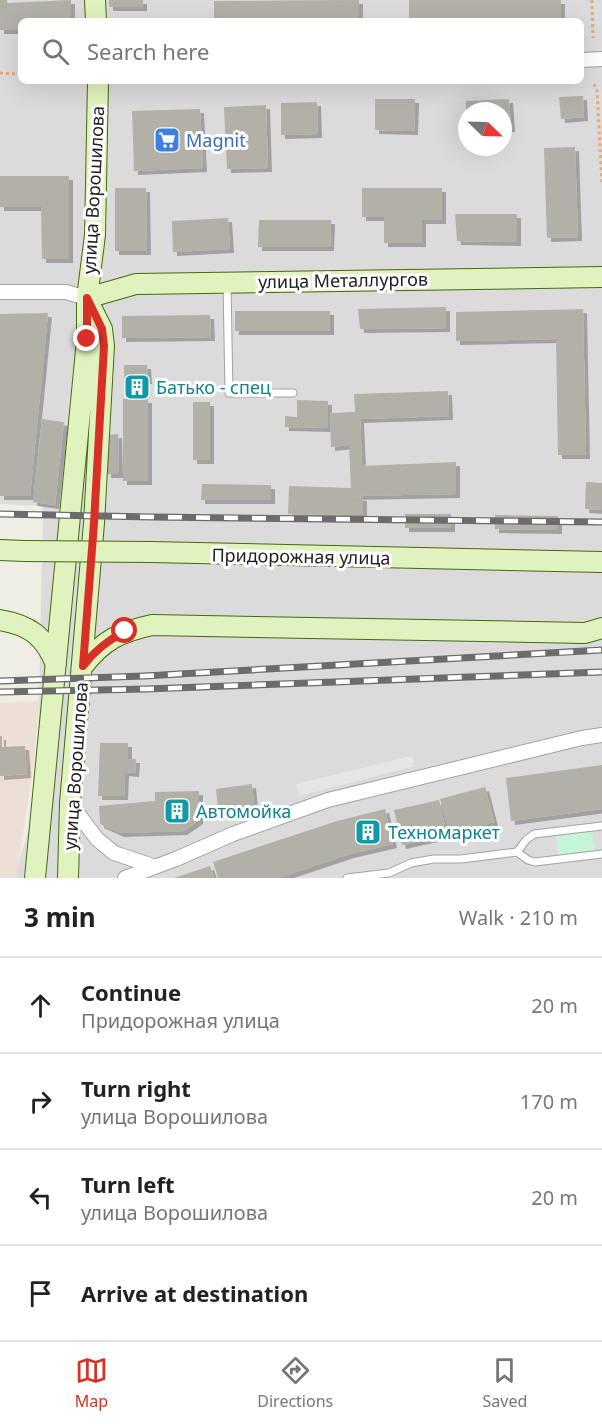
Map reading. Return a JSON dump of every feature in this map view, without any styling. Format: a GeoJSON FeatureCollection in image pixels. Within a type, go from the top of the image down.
{"type":"FeatureCollection","features":[{"type":"Feature","properties":{"kind":"main road"},"geometry":{"type":"LineString","coordinates":[[95,0],[96,18]]}},
{"type":"Feature","properties":{"kind":"main road","name":"улица Ворошилова"},"geometry":{"type":"LineString","coordinates":[[35,878],[87,339],[87,298],[95,236],[98,84]]}},
{"type":"Feature","properties":{"kind":"main road","name":"улица Металлургов"},"geometry":{"type":"LineString","coordinates":[[87,298],[136,284],[602,277]]}},
{"type":"Feature","properties":{"kind":"main road","name":"улица Ворошилова"},"geometry":{"type":"LineString","coordinates":[[68,878],[70,803],[94,523],[104,346],[102,329],[87,298]]}},
{"type":"Feature","properties":{"kind":"main road","name":"Придорожная улица"},"geometry":{"type":"LineString","coordinates":[[0,550],[602,562]]}},
{"type":"Feature","properties":{"kind":"main road"},"geometry":{"type":"LineString","coordinates":[[0,620],[23,626],[36,633],[50,650],[56,664]]}},
{"type":"Feature","properties":{"kind":"main road"},"geometry":{"type":"LineString","coordinates":[[83,666],[103,645],[125,631],[152,625],[585,633],[602,628]]}},
{"type":"Feature","properties":{"kind":"street"},"geometry":{"type":"LineString","coordinates":[[584,60],[602,59]]}},
{"type":"Feature","properties":{"kind":"street"},"geometry":{"type":"LineString","coordinates":[[0,292],[66,292],[87,298]]}},
{"type":"Feature","properties":{"kind":"street"},"geometry":{"type":"LineString","coordinates":[[125,878],[233,834],[328,801],[602,735]]}},
{"type":"Feature","properties":{"kind":"street"},"geometry":{"type":"LineString","coordinates":[[70,803],[97,838],[114,853],[153,866]]}},
{"type":"Feature","properties":{"kind":"lane"},"geometry":{"type":"LineString","coordinates":[[227,281],[229,393],[293,393]]}},
{"type":"Feature","properties":{"kind":"lane"},"geometry":{"type":"LineString","coordinates":[[517,852],[534,834],[602,826]]}},
{"type":"Feature","properties":{"kind":"lane"},"geometry":{"type":"LineString","coordinates":[[347,878],[389,873],[434,858],[461,859],[517,852],[535,862],[602,854]]}},
{"type":"Feature","properties":{"kind":"path"},"geometry":{"type":"LineString","coordinates":[[591,0],[592,38]]}},
{"type":"Feature","properties":{"kind":"path"},"geometry":{"type":"LineString","coordinates":[[0,74],[18,74]]}},
{"type":"Feature","properties":{"kind":"path"},"geometry":{"type":"LineString","coordinates":[[594,84],[597,90],[602,184]]}},
{"type":"Feature","properties":{"kind":"shaded area"},"geometry":{"type":"Polygon","coordinates":[[[0,0],[602,0],[602,878],[14,878],[37,802],[43,506],[0,504],[0,0]]]}},
{"type":"Feature","properties":{"kind":"shaded area"},"geometry":{"type":"Polygon","coordinates":[[[39,701],[34,762],[16,878],[0,878],[0,703],[39,701]]]}},
{"type":"Feature","properties":{"kind":"shaded area"},"geometry":{"type":"Polygon","coordinates":[[[412,756],[414,766],[299,796],[296,784],[412,756]]]}},
{"type":"Feature","properties":{"kind":"green space"},"geometry":{"type":"Polygon","coordinates":[[[592,832],[595,851],[558,855],[556,836],[592,832]]]}},
{"type":"Feature","properties":{"kind":"building"},"geometry":{"type":"Polygon","coordinates":[[[0,0],[7,0],[7,3],[71,0],[71,18],[18,18],[18,30],[0,30],[0,0]]]}},
{"type":"Feature","properties":{"kind":"building"},"geometry":{"type":"Polygon","coordinates":[[[109,0],[143,0],[143,7],[109,7],[109,0]]]}},
{"type":"Feature","properties":{"kind":"building"},"geometry":{"type":"Polygon","coordinates":[[[359,0],[359,18],[214,18],[214,1],[359,0]]]}},
{"type":"Feature","properties":{"kind":"building"},"geometry":{"type":"Polygon","coordinates":[[[409,0],[561,0],[561,18],[409,18],[409,0]]]}},
{"type":"Feature","properties":{"kind":"building"},"geometry":{"type":"Polygon","coordinates":[[[583,96],[584,117],[561,119],[559,97],[583,96]]]}},
{"type":"Feature","properties":{"kind":"building"},"geometry":{"type":"Polygon","coordinates":[[[375,99],[415,99],[414,131],[375,130],[375,99]]]}},
{"type":"Feature","properties":{"kind":"building"},"geometry":{"type":"Polygon","coordinates":[[[509,99],[509,102],[466,102],[509,99]]]}},
{"type":"Feature","properties":{"kind":"building"},"geometry":{"type":"Polygon","coordinates":[[[317,102],[318,134],[281,135],[281,103],[317,102]]]}},
{"type":"Feature","properties":{"kind":"building"},"geometry":{"type":"Polygon","coordinates":[[[266,105],[268,168],[227,169],[224,107],[266,105]]]}},
{"type":"Feature","properties":{"kind":"building","name":"Magnit"},"geometry":{"type":"Polygon","coordinates":[[[200,109],[203,168],[134,171],[132,111],[200,109]]]}},
{"type":"Feature","properties":{"kind":"building"},"geometry":{"type":"Polygon","coordinates":[[[575,147],[578,237],[547,238],[544,148],[575,147]]]}},
{"type":"Feature","properties":{"kind":"building"},"geometry":{"type":"Polygon","coordinates":[[[0,176],[69,176],[69,259],[42,259],[41,207],[0,207],[0,176]]]}},
{"type":"Feature","properties":{"kind":"building"},"geometry":{"type":"Polygon","coordinates":[[[115,188],[146,188],[147,251],[115,251],[115,188]]]}},
{"type":"Feature","properties":{"kind":"building"},"geometry":{"type":"Polygon","coordinates":[[[362,188],[442,188],[442,220],[422,220],[422,243],[384,243],[384,217],[362,217],[362,188]]]}},
{"type":"Feature","properties":{"kind":"building"},"geometry":{"type":"Polygon","coordinates":[[[455,214],[517,214],[517,242],[457,241],[455,214]]]}},
{"type":"Feature","properties":{"kind":"building"},"geometry":{"type":"Polygon","coordinates":[[[228,218],[230,249],[173,252],[172,221],[228,218]]]}},
{"type":"Feature","properties":{"kind":"building"},"geometry":{"type":"Polygon","coordinates":[[[259,220],[331,220],[330,247],[258,247],[259,220]]]}},
{"type":"Feature","properties":{"kind":"building"},"geometry":{"type":"Polygon","coordinates":[[[446,307],[446,328],[360,329],[358,309],[446,307]]]}},
{"type":"Feature","properties":{"kind":"building"},"geometry":{"type":"Polygon","coordinates":[[[583,309],[586,455],[558,455],[556,339],[456,341],[456,312],[583,309]]]}},
{"type":"Feature","properties":{"kind":"building"},"geometry":{"type":"Polygon","coordinates":[[[235,311],[330,311],[330,331],[235,331],[235,311]]]}},
{"type":"Feature","properties":{"kind":"building"},"geometry":{"type":"Polygon","coordinates":[[[48,313],[30,496],[0,496],[0,314],[48,313]]]}},
{"type":"Feature","properties":{"kind":"building"},"geometry":{"type":"Polygon","coordinates":[[[210,315],[211,337],[122,338],[122,316],[210,315]]]}},
{"type":"Feature","properties":{"kind":"building"},"geometry":{"type":"Polygon","coordinates":[[[124,365],[147,365],[148,380],[124,380],[124,365]]]}},
{"type":"Feature","properties":{"kind":"building","name":"Батько - спец"},"geometry":{"type":"Polygon","coordinates":[[[131,382],[143,382],[143,392],[131,393],[131,382]]]}},
{"type":"Feature","properties":{"kind":"building"},"geometry":{"type":"Polygon","coordinates":[[[448,391],[449,416],[360,419],[362,466],[456,462],[456,494],[350,496],[363,497],[363,515],[288,514],[289,486],[351,488],[349,445],[331,447],[330,413],[355,412],[354,394],[448,391]]]}},
{"type":"Feature","properties":{"kind":"building"},"geometry":{"type":"Polygon","coordinates":[[[123,399],[148,399],[148,481],[123,481],[123,399]]]}},
{"type":"Feature","properties":{"kind":"building"},"geometry":{"type":"Polygon","coordinates":[[[297,400],[328,401],[328,428],[285,427],[285,416],[297,417],[297,400]]]}},
{"type":"Feature","properties":{"kind":"building"},"geometry":{"type":"Polygon","coordinates":[[[193,402],[210,402],[210,460],[193,460],[193,402]]]}},
{"type":"Feature","properties":{"kind":"building"},"geometry":{"type":"Polygon","coordinates":[[[42,419],[64,422],[55,505],[33,502],[42,419]]]}},
{"type":"Feature","properties":{"kind":"building"},"geometry":{"type":"Polygon","coordinates":[[[118,434],[119,474],[107,474],[107,435],[118,434]]]}},
{"type":"Feature","properties":{"kind":"building"},"geometry":{"type":"Polygon","coordinates":[[[586,482],[602,483],[602,510],[585,509],[586,482]]]}},
{"type":"Feature","properties":{"kind":"building"},"geometry":{"type":"Polygon","coordinates":[[[202,484],[271,485],[271,500],[201,500],[202,484]]]}},
{"type":"Feature","properties":{"kind":"building"},"geometry":{"type":"Polygon","coordinates":[[[405,514],[451,514],[451,528],[405,528],[405,514]]]}},
{"type":"Feature","properties":{"kind":"building"},"geometry":{"type":"Polygon","coordinates":[[[495,515],[558,516],[558,530],[495,529],[495,515]]]}},
{"type":"Feature","properties":{"kind":"building"},"geometry":{"type":"Polygon","coordinates":[[[0,736],[2,736],[2,747],[25,746],[27,774],[0,776],[0,736]]]}},
{"type":"Feature","properties":{"kind":"building"},"geometry":{"type":"Polygon","coordinates":[[[100,743],[128,743],[128,759],[136,759],[135,773],[125,772],[124,796],[98,796],[100,743]]]}},
{"type":"Feature","properties":{"kind":"building"},"geometry":{"type":"Polygon","coordinates":[[[602,765],[602,809],[511,821],[506,778],[602,765]]]}},
{"type":"Feature","properties":{"kind":"building"},"geometry":{"type":"Polygon","coordinates":[[[252,784],[254,804],[218,809],[216,789],[252,784]]]}},
{"type":"Feature","properties":{"kind":"building"},"geometry":{"type":"Polygon","coordinates":[[[485,787],[494,822],[450,834],[440,799],[485,787]]]}},
{"type":"Feature","properties":{"kind":"building"},"geometry":{"type":"Polygon","coordinates":[[[199,791],[199,820],[183,831],[120,833],[100,824],[99,806],[155,801],[155,792],[199,791]]]}},
{"type":"Feature","properties":{"kind":"building"},"geometry":{"type":"Polygon","coordinates":[[[439,800],[447,835],[402,845],[394,810],[439,800]]]}},
{"type":"Feature","properties":{"kind":"building"},"geometry":{"type":"Polygon","coordinates":[[[385,809],[393,844],[350,854],[278,878],[218,878],[213,862],[337,821],[385,809]]]}},
{"type":"Feature","properties":{"kind":"building"},"geometry":{"type":"Polygon","coordinates":[[[210,866],[214,878],[174,878],[210,866]]]}},
{"type":"Feature","properties":{"kind":"railway"},"geometry":{"type":"LineString","coordinates":[[0,514],[602,522]]}},
{"type":"Feature","properties":{"kind":"railway"},"geometry":{"type":"LineString","coordinates":[[0,681],[144,676],[602,650]]}},
{"type":"Feature","properties":{"kind":"railway"},"geometry":{"type":"LineString","coordinates":[[0,692],[146,689],[602,672]]}},
{"type":"Feature","properties":{"kind":"place","name":"Magnit"},"geometry":{"type":"Point","coordinates":[167,140]}},
{"type":"Feature","properties":{"kind":"place","name":"Батько - спец"},"geometry":{"type":"Point","coordinates":[137,387]}},
{"type":"Feature","properties":{"kind":"place","name":"Автомойка"},"geometry":{"type":"Point","coordinates":[177,811]}},
{"type":"Feature","properties":{"kind":"place","name":"Техномаркет"},"geometry":{"type":"Point","coordinates":[368,832]}},
{"type":"Feature","properties":{"kind":"route"},"geometry":{"type":"LineString","coordinates":[[87,339],[87,298],[102,329],[104,346],[83,666],[103,645],[125,631]]}}]}
